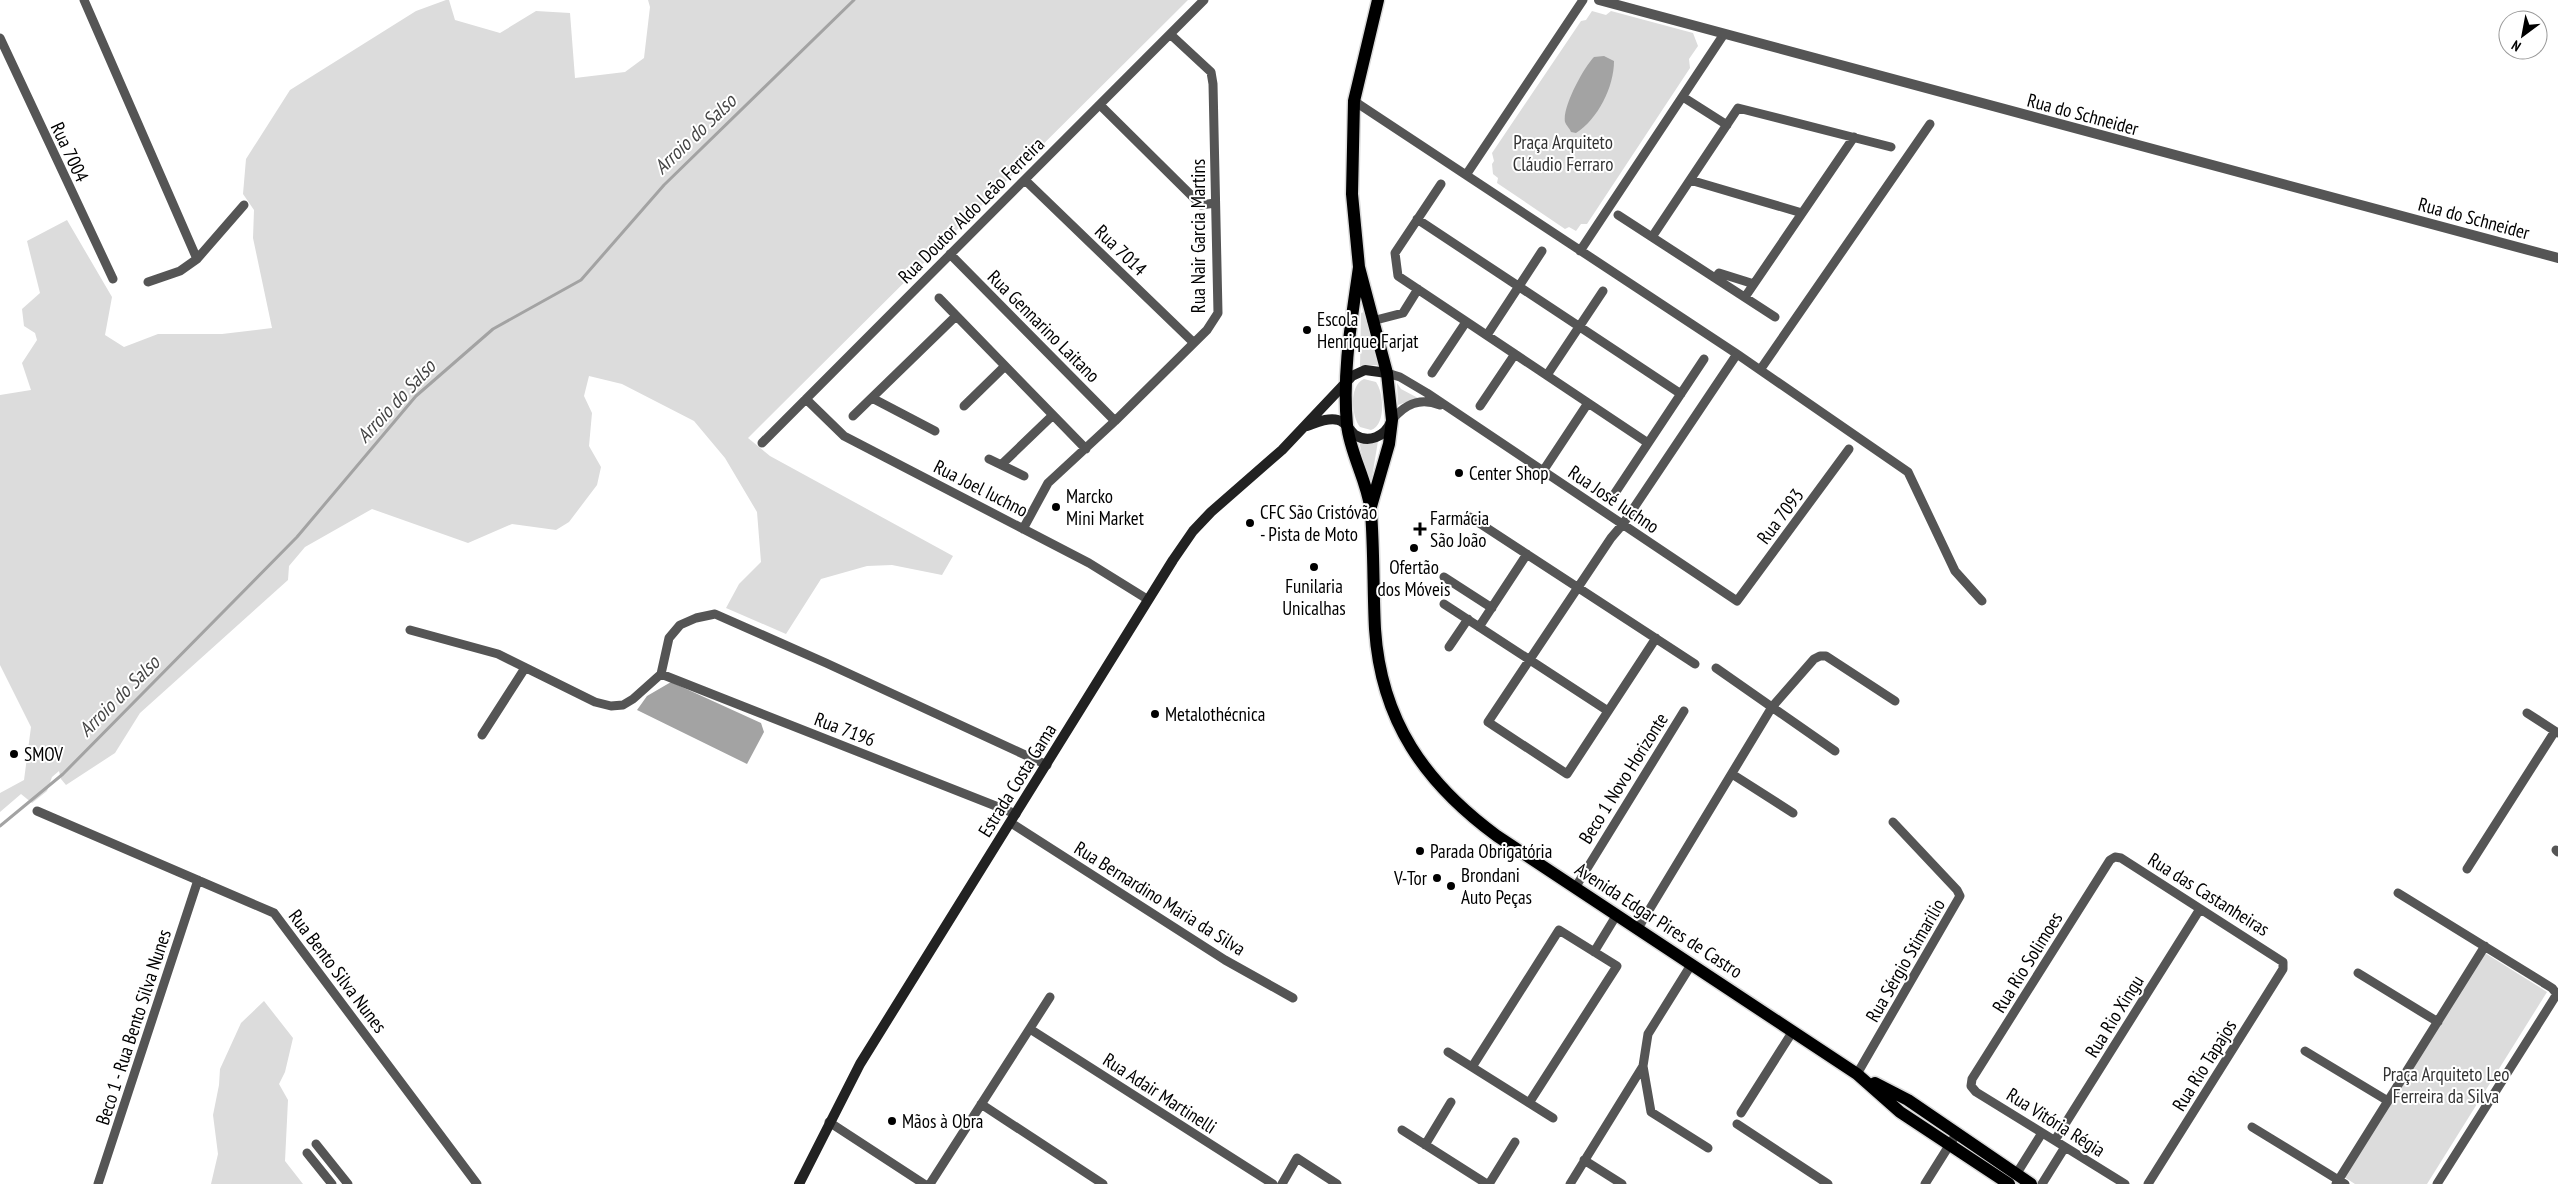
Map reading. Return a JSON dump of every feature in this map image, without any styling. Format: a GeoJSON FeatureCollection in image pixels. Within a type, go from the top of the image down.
{"type":"FeatureCollection","features":[{"type":"Feature","properties":{"kind":"main road","name":"Avenida Edgar Pires de Castro"},"geometry":{"type":"LineString","coordinates":[[1370,510],[1389,444],[1392,420],[1387,373],[1359,267],[1352,194],[1354,101],[1378,0]]}},
{"type":"Feature","properties":{"kind":"main road","name":"Avenida Edgar Pires de Castro"},"geometry":{"type":"LineString","coordinates":[[1359,267],[1345,383],[1347,426],[1370,510],[1375,631],[1382,675],[1390,702],[1413,752],[1446,793],[1471,817],[1637,930],[1857,1074],[1908,1100],[2031,1184]]}},
{"type":"Feature","properties":{"kind":"main road"},"geometry":{"type":"LineString","coordinates":[[1345,383],[1357,372],[1364,370],[1387,373]]}},
{"type":"Feature","properties":{"kind":"main road","name":"Estrada Costa Gama"},"geometry":{"type":"LineString","coordinates":[[799,1184],[860,1064],[1014,818],[1147,599],[1199,524],[1306,426],[1345,383]]}},
{"type":"Feature","properties":{"kind":"main road","name":"Estrada Costa Gama"},"geometry":{"type":"LineString","coordinates":[[1306,426],[1333,419],[1347,426]]}},
{"type":"Feature","properties":{"kind":"main road"},"geometry":{"type":"LineString","coordinates":[[1347,426],[1357,436],[1371,438],[1385,432],[1392,420]]}},
{"type":"Feature","properties":{"kind":"main road","name":"Avenida Edgar Pires de Castro"},"geometry":{"type":"LineString","coordinates":[[1857,1074],[1900,1112],[2009,1184]]}},
{"type":"Feature","properties":{"kind":"street"},"geometry":{"type":"LineString","coordinates":[[84,0],[198,259]]}},
{"type":"Feature","properties":{"kind":"street","name":"Rua Doutor Aldo Leão Ferreira"},"geometry":{"type":"LineString","coordinates":[[762,443],[1204,0]]}},
{"type":"Feature","properties":{"kind":"street"},"geometry":{"type":"LineString","coordinates":[[1466,175],[1583,0]]}},
{"type":"Feature","properties":{"kind":"street","name":"Rua do Schneider"},"geometry":{"type":"LineString","coordinates":[[1599,0],[2558,258]]}},
{"type":"Feature","properties":{"kind":"street","name":"Rua Nair Garcia Martins"},"geometry":{"type":"LineString","coordinates":[[1023,528],[1048,482],[1086,449],[1194,344],[1211,326],[1218,313],[1213,84],[1211,72],[1170,34]]}},
{"type":"Feature","properties":{"kind":"street"},"geometry":{"type":"LineString","coordinates":[[1580,251],[1724,34]]}},
{"type":"Feature","properties":{"kind":"street","name":"Rua 7004"},"geometry":{"type":"LineString","coordinates":[[0,38],[113,279]]}},
{"type":"Feature","properties":{"kind":"street"},"geometry":{"type":"LineString","coordinates":[[1683,97],[1727,125]]}},
{"type":"Feature","properties":{"kind":"street"},"geometry":{"type":"LineString","coordinates":[[1354,101],[1737,354],[1908,472],[1955,571],[1982,601]]}},
{"type":"Feature","properties":{"kind":"street"},"geometry":{"type":"LineString","coordinates":[[1100,104],[1201,205],[1215,204]]}},
{"type":"Feature","properties":{"kind":"street"},"geometry":{"type":"LineString","coordinates":[[1652,237],[1738,108],[1891,147]]}},
{"type":"Feature","properties":{"kind":"street"},"geometry":{"type":"LineString","coordinates":[[1760,370],[1930,124]]}},
{"type":"Feature","properties":{"kind":"street"},"geometry":{"type":"LineString","coordinates":[[1745,297],[1854,137]]}},
{"type":"Feature","properties":{"kind":"street","name":"Rua 7014"},"geometry":{"type":"LineString","coordinates":[[1024,180],[1194,344]]}},
{"type":"Feature","properties":{"kind":"street"},"geometry":{"type":"LineString","coordinates":[[1690,180],[1802,213]]}},
{"type":"Feature","properties":{"kind":"street"},"geometry":{"type":"LineString","coordinates":[[1441,184],[1394,253],[1398,276],[1648,443]]}},
{"type":"Feature","properties":{"kind":"street"},"geometry":{"type":"LineString","coordinates":[[148,282],[180,271],[198,259],[244,205]]}},
{"type":"Feature","properties":{"kind":"street"},"geometry":{"type":"LineString","coordinates":[[1618,216],[1775,317]]}},
{"type":"Feature","properties":{"kind":"street"},"geometry":{"type":"LineString","coordinates":[[1418,219],[1681,394]]}},
{"type":"Feature","properties":{"kind":"street"},"geometry":{"type":"LineString","coordinates":[[1487,335],[1542,251]]}},
{"type":"Feature","properties":{"kind":"street","name":"Rua Gennarino Laitano"},"geometry":{"type":"LineString","coordinates":[[950,254],[1115,421]]}},
{"type":"Feature","properties":{"kind":"street"},"geometry":{"type":"LineString","coordinates":[[1715,278],[1718,273],[1754,284]]}},
{"type":"Feature","properties":{"kind":"street"},"geometry":{"type":"LineString","coordinates":[[1372,320],[1403,313],[1418,289]]}},
{"type":"Feature","properties":{"kind":"street"},"geometry":{"type":"LineString","coordinates":[[1547,375],[1603,291]]}},
{"type":"Feature","properties":{"kind":"street"},"geometry":{"type":"LineString","coordinates":[[939,298],[1086,449]]}},
{"type":"Feature","properties":{"kind":"street"},"geometry":{"type":"LineString","coordinates":[[853,416],[956,316]]}},
{"type":"Feature","properties":{"kind":"street"},"geometry":{"type":"LineString","coordinates":[[1432,373],[1466,322]]}},
{"type":"Feature","properties":{"kind":"street"},"geometry":{"type":"LineString","coordinates":[[1480,406],[1515,354]]}},
{"type":"Feature","properties":{"kind":"street"},"geometry":{"type":"LineString","coordinates":[[1656,638],[1567,774],[1488,722],[1737,354]]}},
{"type":"Feature","properties":{"kind":"street"},"geometry":{"type":"LineString","coordinates":[[1613,496],[1704,359]]}},
{"type":"Feature","properties":{"kind":"street"},"geometry":{"type":"LineString","coordinates":[[964,406],[1006,366]]}},
{"type":"Feature","properties":{"kind":"street","name":"Rua José Iuchno"},"geometry":{"type":"LineString","coordinates":[[1387,373],[1408,382],[1448,408],[1737,601]]}},
{"type":"Feature","properties":{"kind":"street"},"geometry":{"type":"LineString","coordinates":[[872,398],[934,431]]}},
{"type":"Feature","properties":{"kind":"street","name":"Rua Joel Iuchno"},"geometry":{"type":"LineString","coordinates":[[806,399],[844,436],[1089,563],[1147,599]]}},
{"type":"Feature","properties":{"kind":"street","name":"Rua José Iuchno"},"geometry":{"type":"LineString","coordinates":[[1392,420],[1401,409],[1422,401],[1432,402],[1448,408]]}},
{"type":"Feature","properties":{"kind":"street"},"geometry":{"type":"LineString","coordinates":[[1543,471],[1588,403]]}},
{"type":"Feature","properties":{"kind":"street"},"geometry":{"type":"LineString","coordinates":[[1001,465],[1053,416]]}},
{"type":"Feature","properties":{"kind":"street","name":"Rua 7093"},"geometry":{"type":"LineString","coordinates":[[1737,601],[1849,449]]}},
{"type":"Feature","properties":{"kind":"street"},"geometry":{"type":"LineString","coordinates":[[989,458],[1024,476]]}},
{"type":"Feature","properties":{"kind":"street"},"geometry":{"type":"LineString","coordinates":[[1470,517],[1694,664]]}},
{"type":"Feature","properties":{"kind":"street"},"geometry":{"type":"LineString","coordinates":[[1479,627],[1527,554]]}},
{"type":"Feature","properties":{"kind":"street"},"geometry":{"type":"LineString","coordinates":[[1444,577],[1492,608]]}},
{"type":"Feature","properties":{"kind":"street"},"geometry":{"type":"LineString","coordinates":[[1444,604],[1608,711]]}},
{"type":"Feature","properties":{"kind":"street"},"geometry":{"type":"LineString","coordinates":[[410,630],[432,638],[481,648],[596,702],[611,706],[623,705],[633,700],[661,674],[669,638],[680,625],[696,618],[714,614],[826,662],[1046,765]]}},
{"type":"Feature","properties":{"kind":"street"},"geometry":{"type":"LineString","coordinates":[[1449,647],[1468,619]]}},
{"type":"Feature","properties":{"kind":"street"},"geometry":{"type":"LineString","coordinates":[[1637,930],[1772,707],[1814,659],[1826,656],[1895,701]]}},
{"type":"Feature","properties":{"kind":"street"},"geometry":{"type":"LineString","coordinates":[[482,735],[525,668]]}},
{"type":"Feature","properties":{"kind":"street"},"geometry":{"type":"LineString","coordinates":[[1716,668],[1835,750]]}},
{"type":"Feature","properties":{"kind":"street","name":"Rua 7196"},"geometry":{"type":"LineString","coordinates":[[661,674],[1014,818]]}},
{"type":"Feature","properties":{"kind":"street","name":"Beco 1 Novo Horizonte"},"geometry":{"type":"LineString","coordinates":[[1574,888],[1684,711]]}},
{"type":"Feature","properties":{"kind":"street"},"geometry":{"type":"LineString","coordinates":[[2467,869],[2556,732],[2527,713]]}},
{"type":"Feature","properties":{"kind":"street"},"geometry":{"type":"LineString","coordinates":[[1732,774],[1793,813]]}},
{"type":"Feature","properties":{"kind":"street","name":"Rua Bento Silva Nunes"},"geometry":{"type":"LineString","coordinates":[[37,811],[274,913],[477,1184]]}},
{"type":"Feature","properties":{"kind":"street","name":"Rua Bernardino Maria da Silva"},"geometry":{"type":"LineString","coordinates":[[1014,818],[1225,960],[1293,998]]}},
{"type":"Feature","properties":{"kind":"street","name":"Rua Sérgio Stimarilio"},"geometry":{"type":"LineString","coordinates":[[1857,1074],[1960,896],[1957,890],[1894,822]]}},
{"type":"Feature","properties":{"kind":"street","name":"Rua das Castanheiras"},"geometry":{"type":"LineString","coordinates":[[2115,857],[2120,858],[2283,962]]}},
{"type":"Feature","properties":{"kind":"street","name":"Rua Rio Solimoes"},"geometry":{"type":"LineString","coordinates":[[1971,1086],[1972,1079],[2110,860],[2115,857]]}},
{"type":"Feature","properties":{"kind":"street","name":"Beco 1 - Rua Bento Silva Nunes"},"geometry":{"type":"LineString","coordinates":[[98,1184],[198,880]]}},
{"type":"Feature","properties":{"kind":"street"},"geometry":{"type":"LineString","coordinates":[[2398,893],[2552,988],[2557,994],[2438,1184]]}},
{"type":"Feature","properties":{"kind":"street","name":"Rua Rio Xingu"},"geometry":{"type":"LineString","coordinates":[[2055,1140],[2200,908]]}},
{"type":"Feature","properties":{"kind":"street"},"geometry":{"type":"LineString","coordinates":[[1594,952],[1616,916]]}},
{"type":"Feature","properties":{"kind":"street"},"geometry":{"type":"LineString","coordinates":[[1472,1067],[1559,930],[1617,966],[1529,1103]]}},
{"type":"Feature","properties":{"kind":"street"},"geometry":{"type":"LineString","coordinates":[[2252,1127],[2340,1183],[2388,1101],[2485,946]]}},
{"type":"Feature","properties":{"kind":"street","name":"Rua Rio Tapajos"},"geometry":{"type":"LineString","coordinates":[[2148,1184],[2283,968],[2283,962]]}},
{"type":"Feature","properties":{"kind":"street"},"geometry":{"type":"LineString","coordinates":[[1691,965],[1648,1034],[1643,1066],[1651,1112],[1708,1148]]}},
{"type":"Feature","properties":{"kind":"street"},"geometry":{"type":"LineString","coordinates":[[2358,973],[2438,1022]]}},
{"type":"Feature","properties":{"kind":"street"},"geometry":{"type":"LineString","coordinates":[[930,1184],[1050,997]]}},
{"type":"Feature","properties":{"kind":"street","name":"Rua Adair Martinelli"},"geometry":{"type":"LineString","coordinates":[[1030,1029],[1273,1184]]}},
{"type":"Feature","properties":{"kind":"street"},"geometry":{"type":"LineString","coordinates":[[1741,1112],[1793,1031]]}},
{"type":"Feature","properties":{"kind":"street"},"geometry":{"type":"LineString","coordinates":[[2305,1051],[2388,1101]]}},
{"type":"Feature","properties":{"kind":"street"},"geometry":{"type":"LineString","coordinates":[[1448,1052],[1553,1118]]}},
{"type":"Feature","properties":{"kind":"street"},"geometry":{"type":"LineString","coordinates":[[1570,1184],[1643,1066]]}},
{"type":"Feature","properties":{"kind":"street","name":"Rua Vitória Régia"},"geometry":{"type":"LineString","coordinates":[[1971,1086],[1976,1092],[2125,1184]]}},
{"type":"Feature","properties":{"kind":"street"},"geometry":{"type":"LineString","coordinates":[[1425,1145],[1451,1102]]}},
{"type":"Feature","properties":{"kind":"street"},"geometry":{"type":"LineString","coordinates":[[981,1104],[1104,1184]]}},
{"type":"Feature","properties":{"kind":"street"},"geometry":{"type":"LineString","coordinates":[[829,1122],[924,1184]]}},
{"type":"Feature","properties":{"kind":"street"},"geometry":{"type":"LineString","coordinates":[[1737,1124],[1814,1180],[1828,1184]]}},
{"type":"Feature","properties":{"kind":"street"},"geometry":{"type":"LineString","coordinates":[[1402,1130],[1488,1184],[1515,1142]]}},
{"type":"Feature","properties":{"kind":"street"},"geometry":{"type":"LineString","coordinates":[[1925,1184],[1958,1133]]}},
{"type":"Feature","properties":{"kind":"street"},"geometry":{"type":"LineString","coordinates":[[2017,1173],[2042,1133]]}},
{"type":"Feature","properties":{"kind":"street"},"geometry":{"type":"LineString","coordinates":[[316,1144],[348,1184]]}},
{"type":"Feature","properties":{"kind":"street"},"geometry":{"type":"LineString","coordinates":[[2042,1184],[2065,1147]]}},
{"type":"Feature","properties":{"kind":"street"},"geometry":{"type":"LineString","coordinates":[[307,1153],[332,1184]]}},
{"type":"Feature","properties":{"kind":"street"},"geometry":{"type":"LineString","coordinates":[[1282,1184],[1297,1158],[1338,1184]]}},
{"type":"Feature","properties":{"kind":"street"},"geometry":{"type":"LineString","coordinates":[[1584,1160],[1622,1184]]}},
{"type":"Feature","properties":{"kind":"green space"},"geometry":{"type":"Polygon","coordinates":[[[449,0],[455,20],[500,33],[536,11],[570,13],[575,78],[625,72],[644,58],[650,7],[648,0],[1188,0],[748,438],[770,456],[953,556],[942,575],[892,565],[867,566],[821,579],[786,634],[726,608],[739,584],[761,562],[757,512],[725,458],[694,421],[622,384],[589,376],[584,396],[592,413],[589,446],[601,467],[597,485],[569,522],[556,530],[512,524],[468,543],[372,509],[305,547],[289,566],[288,580],[140,713],[115,753],[66,785],[61,779],[59,771],[52,777],[47,791],[32,803],[21,794],[0,812],[0,793],[24,780],[31,727],[0,665],[0,395],[31,390],[22,363],[37,340],[35,333],[24,326],[22,309],[40,293],[27,241],[67,220],[112,297],[105,335],[124,347],[158,334],[222,334],[272,328],[253,238],[254,210],[243,194],[246,159],[290,90],[416,11],[449,0]]]}},
{"type":"Feature","properties":{"kind":"green space","name":"Praça Arquiteto Cláudio Ferraro"},"geometry":{"type":"Polygon","coordinates":[[[1592,11],[1606,15],[1611,11],[1693,33],[1698,46],[1689,59],[1690,68],[1587,224],[1581,224],[1576,231],[1569,227],[1565,229],[1497,183],[1498,178],[1493,174],[1492,164],[1494,161],[1492,153],[1581,21],[1586,20],[1592,11]]]}},
{"type":"Feature","properties":{"kind":"green space"},"geometry":{"type":"Polygon","coordinates":[[[1367,311],[1379,365],[1360,366],[1361,313],[1367,311]]]}},
{"type":"Feature","properties":{"kind":"green space"},"geometry":{"type":"Polygon","coordinates":[[[1364,379],[1376,382],[1381,393],[1381,416],[1376,427],[1371,430],[1360,427],[1353,409],[1356,387],[1364,379]]]}},
{"type":"Feature","properties":{"kind":"green space"},"geometry":{"type":"Polygon","coordinates":[[[1397,383],[1401,389],[1418,398],[1398,405],[1397,383]]]}},
{"type":"Feature","properties":{"kind":"green space"},"geometry":{"type":"Polygon","coordinates":[[[1359,441],[1378,441],[1371,483],[1368,483],[1359,441]]]}},
{"type":"Feature","properties":{"kind":"green space","name":"Praça Arquiteto Leo Ferreira da Silva"},"geometry":{"type":"Polygon","coordinates":[[[2485,953],[2547,992],[2427,1184],[2355,1184],[2344,1177],[2485,953]]]}},
{"type":"Feature","properties":{"kind":"green space"},"geometry":{"type":"Polygon","coordinates":[[[264,1001],[293,1038],[285,1072],[279,1084],[288,1100],[285,1161],[303,1184],[211,1184],[218,1154],[213,1115],[220,1069],[241,1023],[264,1001]]]}},
{"type":"Feature","properties":{"kind":"shaded area"},"geometry":{"type":"Polygon","coordinates":[[[1604,56],[1614,61],[1608,92],[1591,120],[1576,133],[1571,132],[1565,122],[1570,97],[1594,57],[1604,56]]]}},
{"type":"Feature","properties":{"kind":"shaded area"},"geometry":{"type":"Polygon","coordinates":[[[671,682],[761,723],[764,732],[747,764],[637,710],[647,696],[671,682]]]}},
{"type":"Feature","properties":{"kind":"waterway","name":"Arroio do Salso"},"geometry":{"type":"LineString","coordinates":[[0,826],[63,774],[297,537],[416,396],[493,329],[581,280],[664,185],[854,0]]}},
{"type":"Feature","properties":{"kind":"place","name":"Escola Henrique Farjat"},"geometry":{"type":"Point","coordinates":[1307,330]}},
{"type":"Feature","properties":{"kind":"place","name":"Center Shop"},"geometry":{"type":"Point","coordinates":[1459,473]}},
{"type":"Feature","properties":{"kind":"place","name":"Marcko Mini Market"},"geometry":{"type":"Point","coordinates":[1056,507]}},
{"type":"Feature","properties":{"kind":"place","name":"CFC São Cristóvão - Pista de Moto"},"geometry":{"type":"Point","coordinates":[1250,523]}},
{"type":"Feature","properties":{"kind":"place","name":"Farmácia São João"},"geometry":{"type":"Point","coordinates":[1420,529]}},
{"type":"Feature","properties":{"kind":"place","name":"Ofertão dos Móveis"},"geometry":{"type":"Point","coordinates":[1414,548]}},
{"type":"Feature","properties":{"kind":"place","name":"Funilaria Unicalhas"},"geometry":{"type":"Point","coordinates":[1314,567]}},
{"type":"Feature","properties":{"kind":"place","name":"Metalothécnica"},"geometry":{"type":"Point","coordinates":[1155,714]}},
{"type":"Feature","properties":{"kind":"place","name":"SMOV"},"geometry":{"type":"Point","coordinates":[14,754]}},
{"type":"Feature","properties":{"kind":"place","name":"Parada Obrigatória"},"geometry":{"type":"Point","coordinates":[1420,851]}},
{"type":"Feature","properties":{"kind":"place","name":"V-Tor"},"geometry":{"type":"Point","coordinates":[1437,878]}},
{"type":"Feature","properties":{"kind":"place","name":"Brondani Auto Peças"},"geometry":{"type":"Point","coordinates":[1451,886]}},
{"type":"Feature","properties":{"kind":"place","name":"Mãos à Obra"},"geometry":{"type":"Point","coordinates":[892,1121]}}]}
